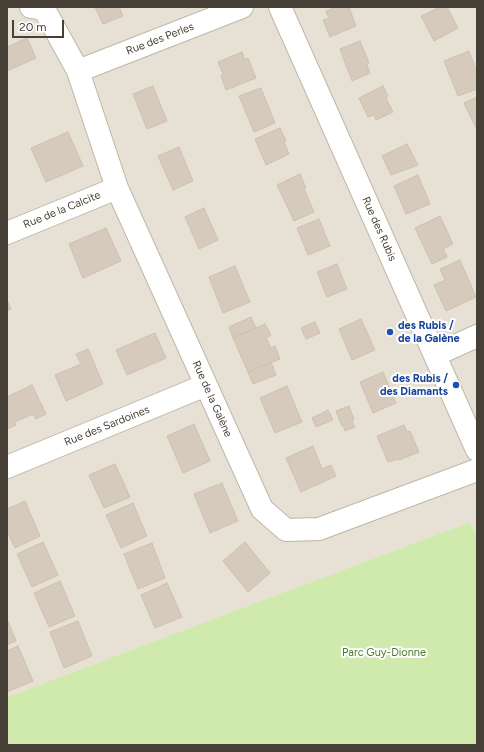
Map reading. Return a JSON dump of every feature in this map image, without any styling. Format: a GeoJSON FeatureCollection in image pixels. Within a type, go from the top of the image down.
{"type":"FeatureCollection","features":[{"type":"Feature","properties":{"kind":"street"},"geometry":{"type":"LineString","coordinates":[[31,7],[44,9],[78,71]]}},
{"type":"Feature","properties":{"kind":"street","name":"Rue des Perles"},"geometry":{"type":"LineString","coordinates":[[78,71],[242,7]]}},
{"type":"Feature","properties":{"kind":"street","name":"Rue des Rubis"},"geometry":{"type":"LineString","coordinates":[[280,7],[477,450]]}},
{"type":"Feature","properties":{"kind":"street","name":"Rue de la Galène"},"geometry":{"type":"LineString","coordinates":[[78,71],[117,188],[262,509],[286,530],[319,529],[477,470]]}},
{"type":"Feature","properties":{"kind":"street","name":"Rue de la Calcite"},"geometry":{"type":"LineString","coordinates":[[7,233],[117,188]]}},
{"type":"Feature","properties":{"kind":"street"},"geometry":{"type":"LineString","coordinates":[[435,355],[477,336]]}},
{"type":"Feature","properties":{"kind":"street","name":"Rue des Sardoines"},"geometry":{"type":"LineString","coordinates":[[7,466],[206,385]]}},
{"type":"Feature","properties":{"kind":"shaded area"},"geometry":{"type":"Polygon","coordinates":[[[7,7],[477,7],[477,537],[470,522],[7,697],[7,7]]]}},
{"type":"Feature","properties":{"kind":"green space","name":"Parc Guy-Dionne"},"geometry":{"type":"Polygon","coordinates":[[[470,522],[477,537],[477,745],[7,745],[7,697],[470,522]]]}},
{"type":"Feature","properties":{"kind":"building"},"geometry":{"type":"Polygon","coordinates":[[[95,7],[119,7],[123,16],[103,24],[95,7]]]}},
{"type":"Feature","properties":{"kind":"building"},"geometry":{"type":"Polygon","coordinates":[[[337,7],[349,7],[356,26],[330,37],[323,20],[329,18],[326,11],[337,7]]]}},
{"type":"Feature","properties":{"kind":"building"},"geometry":{"type":"Polygon","coordinates":[[[440,7],[447,7],[458,28],[434,41],[421,16],[440,7]]]}},
{"type":"Feature","properties":{"kind":"building"},"geometry":{"type":"Polygon","coordinates":[[[27,38],[36,58],[7,71],[7,47],[27,38]]]}},
{"type":"Feature","properties":{"kind":"building"},"geometry":{"type":"Polygon","coordinates":[[[360,41],[369,63],[367,65],[370,73],[352,81],[340,49],[360,41]]]}},
{"type":"Feature","properties":{"kind":"building"},"geometry":{"type":"Polygon","coordinates":[[[469,51],[477,72],[477,89],[458,96],[444,61],[469,51]]]}},
{"type":"Feature","properties":{"kind":"building"},"geometry":{"type":"Polygon","coordinates":[[[242,52],[245,60],[248,58],[256,78],[226,90],[221,76],[223,74],[218,62],[242,52]]]}},
{"type":"Feature","properties":{"kind":"building"},"geometry":{"type":"Polygon","coordinates":[[[153,86],[167,121],[147,129],[133,94],[153,86]]]}},
{"type":"Feature","properties":{"kind":"building"},"geometry":{"type":"Polygon","coordinates":[[[383,86],[388,96],[386,98],[393,112],[376,120],[374,115],[368,117],[359,98],[383,86]]]}},
{"type":"Feature","properties":{"kind":"building"},"geometry":{"type":"Polygon","coordinates":[[[261,88],[275,123],[254,132],[239,96],[261,88]]]}},
{"type":"Feature","properties":{"kind":"building"},"geometry":{"type":"Polygon","coordinates":[[[477,97],[477,130],[464,103],[477,97]]]}},
{"type":"Feature","properties":{"kind":"building"},"geometry":{"type":"Polygon","coordinates":[[[280,128],[286,141],[284,142],[289,154],[266,165],[255,139],[280,128]]]}},
{"type":"Feature","properties":{"kind":"building"},"geometry":{"type":"Polygon","coordinates":[[[68,132],[83,166],[46,182],[31,148],[68,132]]]}},
{"type":"Feature","properties":{"kind":"building"},"geometry":{"type":"Polygon","coordinates":[[[407,144],[418,165],[391,175],[382,156],[407,144]]]}},
{"type":"Feature","properties":{"kind":"building"},"geometry":{"type":"Polygon","coordinates":[[[179,147],[193,181],[173,190],[158,156],[179,147]]]}},
{"type":"Feature","properties":{"kind":"building"},"geometry":{"type":"Polygon","coordinates":[[[300,174],[306,188],[304,189],[314,212],[294,221],[277,185],[300,174]]]}},
{"type":"Feature","properties":{"kind":"building"},"geometry":{"type":"Polygon","coordinates":[[[418,175],[430,204],[406,214],[394,186],[418,175]]]}},
{"type":"Feature","properties":{"kind":"building"},"geometry":{"type":"Polygon","coordinates":[[[204,208],[218,240],[199,249],[185,217],[204,208]]]}},
{"type":"Feature","properties":{"kind":"building"},"geometry":{"type":"Polygon","coordinates":[[[440,216],[453,244],[443,249],[447,257],[432,264],[415,228],[440,216]]]}},
{"type":"Feature","properties":{"kind":"building"},"geometry":{"type":"Polygon","coordinates":[[[319,219],[330,246],[308,255],[297,228],[319,219]]]}},
{"type":"Feature","properties":{"kind":"building"},"geometry":{"type":"Polygon","coordinates":[[[106,228],[121,261],[83,278],[69,244],[106,228]]]}},
{"type":"Feature","properties":{"kind":"building"},"geometry":{"type":"Polygon","coordinates":[[[460,260],[476,297],[446,311],[434,285],[445,280],[440,269],[460,260]]]}},
{"type":"Feature","properties":{"kind":"building"},"geometry":{"type":"Polygon","coordinates":[[[337,264],[347,289],[327,297],[317,272],[337,264]]]}},
{"type":"Feature","properties":{"kind":"building"},"geometry":{"type":"Polygon","coordinates":[[[235,266],[250,302],[223,313],[209,277],[235,266]]]}},
{"type":"Feature","properties":{"kind":"building"},"geometry":{"type":"Polygon","coordinates":[[[7,300],[11,309],[7,311],[7,300]]]}},
{"type":"Feature","properties":{"kind":"building"},"geometry":{"type":"Polygon","coordinates":[[[251,317],[256,328],[233,338],[229,327],[251,317]]]}},
{"type":"Feature","properties":{"kind":"building"},"geometry":{"type":"Polygon","coordinates":[[[361,319],[375,350],[352,360],[339,329],[361,319]]]}},
{"type":"Feature","properties":{"kind":"building"},"geometry":{"type":"Polygon","coordinates":[[[315,322],[320,333],[306,339],[301,328],[315,322]]]}},
{"type":"Feature","properties":{"kind":"building"},"geometry":{"type":"Polygon","coordinates":[[[265,324],[271,335],[266,338],[271,348],[275,346],[280,359],[248,372],[233,338],[265,324]]]}},
{"type":"Feature","properties":{"kind":"building"},"geometry":{"type":"Polygon","coordinates":[[[155,333],[166,358],[127,375],[116,350],[155,333]]]}},
{"type":"Feature","properties":{"kind":"building"},"geometry":{"type":"Polygon","coordinates":[[[88,349],[103,384],[66,401],[55,375],[81,364],[76,354],[88,349]]]}},
{"type":"Feature","properties":{"kind":"building"},"geometry":{"type":"Polygon","coordinates":[[[271,362],[276,375],[253,384],[248,372],[271,362]]]}},
{"type":"Feature","properties":{"kind":"building"},"geometry":{"type":"Polygon","coordinates":[[[383,372],[396,403],[373,413],[360,382],[383,372]]]}},
{"type":"Feature","properties":{"kind":"building"},"geometry":{"type":"Polygon","coordinates":[[[32,385],[46,414],[36,419],[33,414],[15,422],[16,425],[7,429],[7,397],[32,385]]]}},
{"type":"Feature","properties":{"kind":"building"},"geometry":{"type":"Polygon","coordinates":[[[287,386],[302,422],[275,433],[260,398],[287,386]]]}},
{"type":"Feature","properties":{"kind":"building"},"geometry":{"type":"Polygon","coordinates":[[[349,406],[354,419],[352,422],[355,427],[345,431],[336,411],[349,406]]]}},
{"type":"Feature","properties":{"kind":"building"},"geometry":{"type":"Polygon","coordinates":[[[328,410],[333,420],[316,427],[312,418],[328,410]]]}},
{"type":"Feature","properties":{"kind":"building"},"geometry":{"type":"Polygon","coordinates":[[[194,424],[210,461],[183,473],[167,436],[194,424]]]}},
{"type":"Feature","properties":{"kind":"building"},"geometry":{"type":"Polygon","coordinates":[[[404,425],[407,432],[410,431],[419,452],[399,460],[388,462],[377,436],[404,425]]]}},
{"type":"Feature","properties":{"kind":"building"},"geometry":{"type":"Polygon","coordinates":[[[313,446],[322,469],[331,465],[336,476],[301,492],[286,458],[313,446]]]}},
{"type":"Feature","properties":{"kind":"building"},"geometry":{"type":"Polygon","coordinates":[[[115,464],[130,497],[104,508],[89,475],[115,464]]]}},
{"type":"Feature","properties":{"kind":"building"},"geometry":{"type":"Polygon","coordinates":[[[222,483],[238,521],[210,533],[194,494],[222,483]]]}},
{"type":"Feature","properties":{"kind":"building"},"geometry":{"type":"Polygon","coordinates":[[[25,501],[40,536],[15,548],[7,531],[7,509],[25,501]]]}},
{"type":"Feature","properties":{"kind":"building"},"geometry":{"type":"Polygon","coordinates":[[[133,503],[147,536],[121,548],[106,515],[133,503]]]}},
{"type":"Feature","properties":{"kind":"building"},"geometry":{"type":"Polygon","coordinates":[[[43,542],[58,575],[32,587],[17,554],[43,542]]]}},
{"type":"Feature","properties":{"kind":"building"},"geometry":{"type":"Polygon","coordinates":[[[245,542],[270,573],[248,592],[223,561],[245,542]]]}},
{"type":"Feature","properties":{"kind":"building"},"geometry":{"type":"Polygon","coordinates":[[[152,543],[165,578],[138,589],[124,554],[152,543]]]}},
{"type":"Feature","properties":{"kind":"building"},"geometry":{"type":"Polygon","coordinates":[[[60,581],[75,616],[49,627],[34,593],[60,581]]]}},
{"type":"Feature","properties":{"kind":"building"},"geometry":{"type":"Polygon","coordinates":[[[167,583],[182,617],[155,628],[141,595],[167,583]]]}},
{"type":"Feature","properties":{"kind":"building"},"geometry":{"type":"Polygon","coordinates":[[[7,619],[16,641],[7,645],[7,619]]]}},
{"type":"Feature","properties":{"kind":"building"},"geometry":{"type":"Polygon","coordinates":[[[78,621],[92,656],[64,668],[50,632],[78,621]]]}},
{"type":"Feature","properties":{"kind":"building"},"geometry":{"type":"Polygon","coordinates":[[[18,646],[33,681],[7,692],[7,651],[18,646]]]}},
{"type":"Feature","properties":{"kind":"place","name":"des Rubis / de la Galène"},"geometry":{"type":"Point","coordinates":[390,332]}},
{"type":"Feature","properties":{"kind":"place","name":"des Rubis / des Diamants"},"geometry":{"type":"Point","coordinates":[456,385]}}]}
